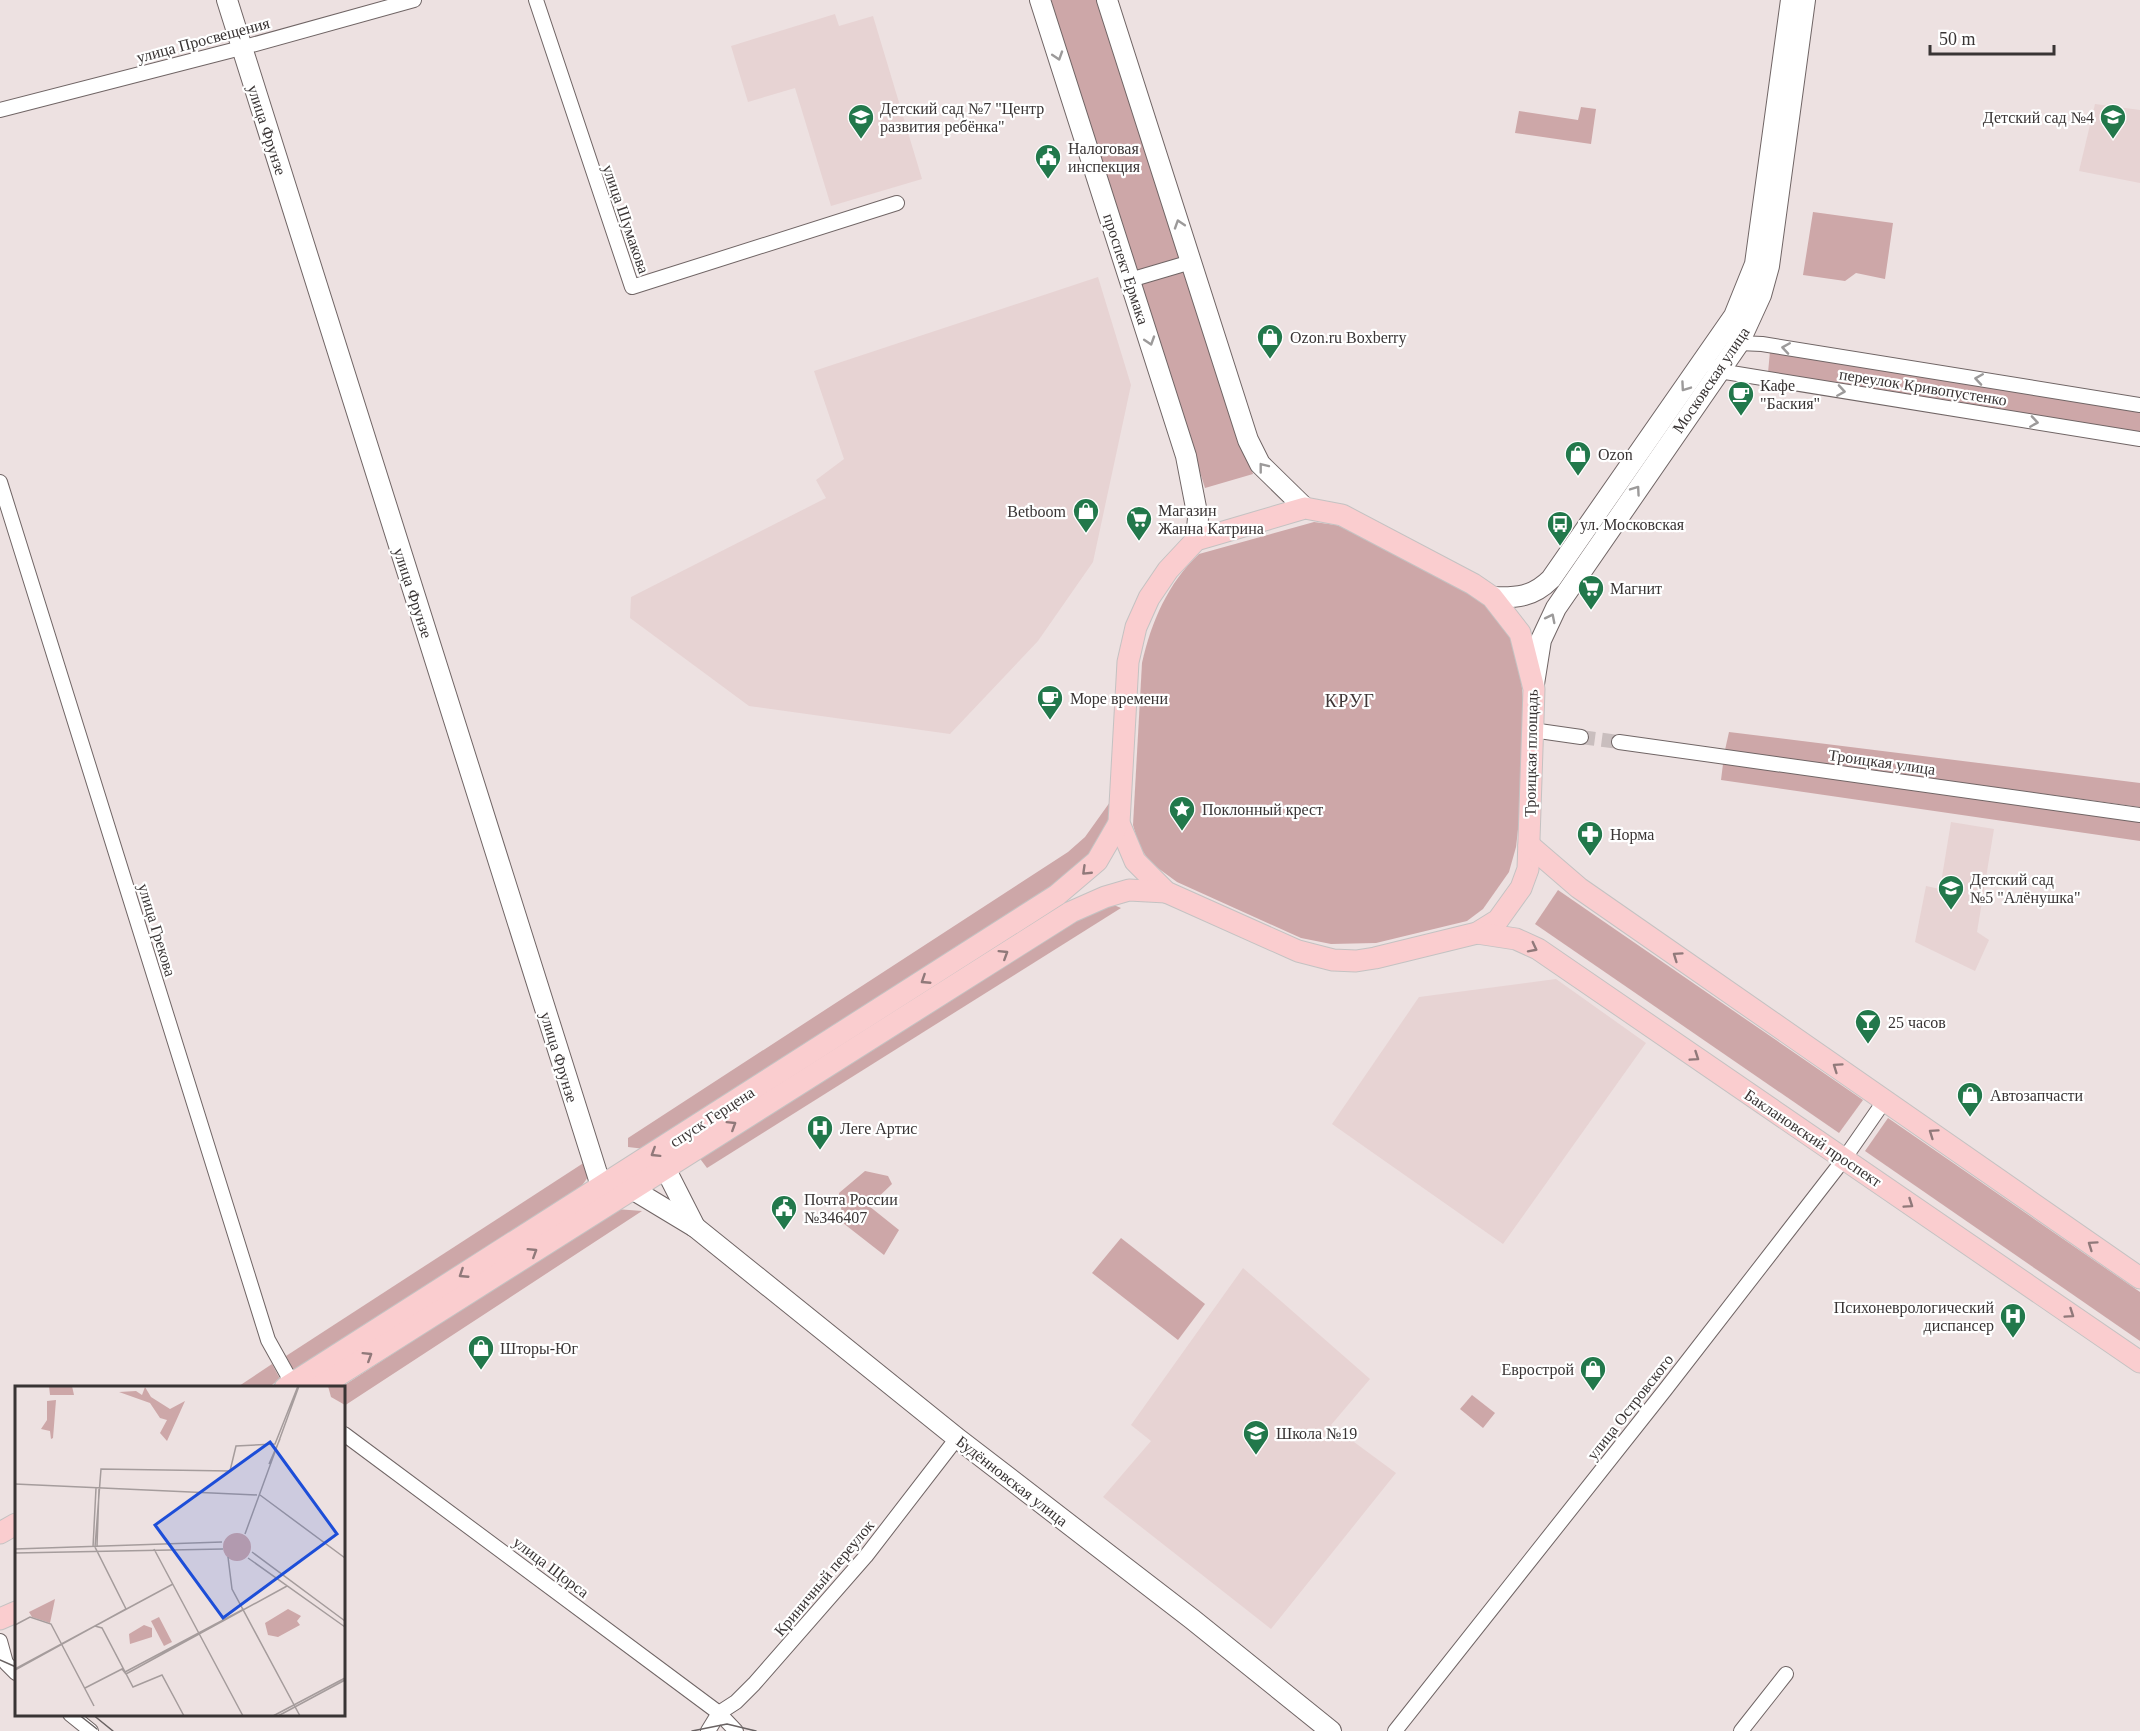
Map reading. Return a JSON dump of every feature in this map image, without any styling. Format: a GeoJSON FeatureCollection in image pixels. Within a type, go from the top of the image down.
{"type":"FeatureCollection","features":[{"type":"Feature","properties":{"kind":"main road","name":"улица Фрунзе"},"geometry":{"type":"LineString","coordinates":[[227,0],[601,1186]]}},
{"type":"Feature","properties":{"kind":"main road","name":"проспект Ермака"},"geometry":{"type":"LineString","coordinates":[[1040,0],[1186,456],[1198,518],[1196,540]]}},
{"type":"Feature","properties":{"kind":"main road"},"geometry":{"type":"LineString","coordinates":[[1107,0],[1248,440],[1260,464],[1305,507]]}},
{"type":"Feature","properties":{"kind":"main road","name":"Московская улица"},"geometry":{"type":"LineString","coordinates":[[1731,338],[1734,316],[1755,264],[1791,0]]}},
{"type":"Feature","properties":{"kind":"main road","name":"Московская улица"},"geometry":{"type":"LineString","coordinates":[[1492,597],[1524,597],[1540,590],[1551,579],[1711,366],[1761,295],[1769,266],[1805,0]]}},
{"type":"Feature","properties":{"kind":"main road","name":"Московская улица"},"geometry":{"type":"LineString","coordinates":[[1534,689],[1541,640],[1556,608],[1711,366]]}},
{"type":"Feature","properties":{"kind":"main road","name":"Троицкая площадь"},"geometry":{"type":"LineString","coordinates":[[1305,507],[1342,515],[1364,525],[1492,597],[1520,633],[1534,689],[1528,869],[1521,888],[1498,920],[1477,933],[1356,961],[1334,960],[1298,951],[1166,892],[1135,861],[1119,823],[1128,662],[1136,627],[1149,598],[1168,570],[1196,540],[1305,507]]}},
{"type":"Feature","properties":{"kind":"main road","name":"спуск Герцена"},"geometry":{"type":"LineString","coordinates":[[288,1385],[1058,895],[1096,861],[1119,823]]}},
{"type":"Feature","properties":{"kind":"main road"},"geometry":{"type":"LineString","coordinates":[[1529,845],[1579,888],[2140,1278]]}},
{"type":"Feature","properties":{"kind":"main road","name":"спуск Герцена"},"geometry":{"type":"LineString","coordinates":[[321,1386],[1071,912],[1105,897],[1129,890],[1166,892]]}},
{"type":"Feature","properties":{"kind":"main road","name":"Баклановский проспект"},"geometry":{"type":"LineString","coordinates":[[1477,933],[1516,939],[1538,949],[2140,1362]]}},
{"type":"Feature","properties":{"kind":"main road","name":"Будённовская улица"},"geometry":{"type":"LineString","coordinates":[[665,1168],[695,1227]]}},
{"type":"Feature","properties":{"kind":"main road","name":"Будённовская улица"},"geometry":{"type":"LineString","coordinates":[[632,1189],[695,1227],[957,1438],[1192,1619],[1331,1731]]}},
{"type":"Feature","properties":{"kind":"main road"},"geometry":{"type":"LineString","coordinates":[[0,1533],[15,1525]]}},
{"type":"Feature","properties":{"kind":"main road"},"geometry":{"type":"LineString","coordinates":[[0,1619],[15,1612]]}},
{"type":"Feature","properties":{"kind":"street","name":"улица Просвещения"},"geometry":{"type":"LineString","coordinates":[[0,110],[241,48],[414,0]]}},
{"type":"Feature","properties":{"kind":"street","name":"улица Шумакова"},"geometry":{"type":"LineString","coordinates":[[536,0],[632,286],[897,203]]}},
{"type":"Feature","properties":{"kind":"street"},"geometry":{"type":"LineString","coordinates":[[1130,280],[1191,262]]}},
{"type":"Feature","properties":{"kind":"street","name":"переулок Кривопустенко"},"geometry":{"type":"LineString","coordinates":[[1731,338],[2140,405]]}},
{"type":"Feature","properties":{"kind":"street","name":"переулок Кривопустенко"},"geometry":{"type":"LineString","coordinates":[[1711,366],[2140,439]]}},
{"type":"Feature","properties":{"kind":"street","name":"улица Грекова"},"geometry":{"type":"LineString","coordinates":[[0,482],[268,1341],[288,1385]]}},
{"type":"Feature","properties":{"kind":"street"},"geometry":{"type":"LineString","coordinates":[[1532,730],[1581,737]]}},
{"type":"Feature","properties":{"kind":"street","name":"Троицкая улица"},"geometry":{"type":"LineString","coordinates":[[1619,742],[2140,815]]}},
{"type":"Feature","properties":{"kind":"street","name":"улица Островского"},"geometry":{"type":"LineString","coordinates":[[1395,1731],[1844,1159],[1885,1100]]}},
{"type":"Feature","properties":{"kind":"street","name":"улица Щорса"},"geometry":{"type":"LineString","coordinates":[[345,1435],[719,1713],[736,1731]]}},
{"type":"Feature","properties":{"kind":"street","name":"Криничный переулок"},"geometry":{"type":"LineString","coordinates":[[708,1731],[719,1713],[736,1702],[754,1684],[866,1556],[957,1438]]}},
{"type":"Feature","properties":{"kind":"street"},"geometry":{"type":"LineString","coordinates":[[0,1641],[9,1672]]}},
{"type":"Feature","properties":{"kind":"street"},"geometry":{"type":"LineString","coordinates":[[1741,1731],[1786,1674]]}},
{"type":"Feature","properties":{"kind":"street"},"geometry":{"type":"LineString","coordinates":[[72,1716],[91,1731]]}},
{"type":"Feature","properties":{"kind":"shaded area"},"geometry":{"type":"Polygon","coordinates":[[[1051,0],[1102,0],[1253,474],[1205,488],[1051,0]]]}},
{"type":"Feature","properties":{"kind":"shaded area","name":"Детский сад №7 \"Центр развития ребёнка\""},"geometry":{"type":"Polygon","coordinates":[[[835,14],[839,26],[873,16],[922,179],[831,206],[795,88],[748,102],[731,46],[835,14]]]}},
{"type":"Feature","properties":{"kind":"shaded area","name":"Детский сад №4"},"geometry":{"type":"Polygon","coordinates":[[[2095,104],[2140,110],[2140,183],[2079,171],[2095,104]]]}},
{"type":"Feature","properties":{"kind":"shaded area"},"geometry":{"type":"Polygon","coordinates":[[[1581,107],[1596,109],[1591,144],[1515,133],[1519,111],[1578,120],[1581,107]]]}},
{"type":"Feature","properties":{"kind":"shaded area"},"geometry":{"type":"Polygon","coordinates":[[[1813,212],[1893,223],[1885,279],[1856,273],[1845,281],[1803,275],[1813,212]]]}},
{"type":"Feature","properties":{"kind":"shaded area"},"geometry":{"type":"Polygon","coordinates":[[[1098,277],[1131,385],[1093,562],[1038,641],[950,734],[749,706],[630,618],[631,597],[826,498],[816,480],[844,459],[814,371],[1098,277]]]}},
{"type":"Feature","properties":{"kind":"shaded area"},"geometry":{"type":"Polygon","coordinates":[[[1770,351],[2140,411],[2140,432],[1768,373],[1770,351]]]}},
{"type":"Feature","properties":{"kind":"shaded area"},"geometry":{"type":"Polygon","coordinates":[[[1314,522],[1336,525],[1359,533],[1479,599],[1500,620],[1511,636],[1519,657],[1523,699],[1520,812],[1516,847],[1509,872],[1483,909],[1467,921],[1376,943],[1331,944],[1301,938],[1177,882],[1151,863],[1139,846],[1133,825],[1142,663],[1150,633],[1162,604],[1178,578],[1199,554],[1314,522]]]}},
{"type":"Feature","properties":{"kind":"shaded area"},"geometry":{"type":"Polygon","coordinates":[[[1729,732],[2140,783],[2140,807],[1725,750],[1729,732]]]}},
{"type":"Feature","properties":{"kind":"shaded area"},"geometry":{"type":"Polygon","coordinates":[[[1723,764],[2140,820],[2140,841],[1721,780],[1723,764]]]}},
{"type":"Feature","properties":{"kind":"shaded area"},"geometry":{"type":"Polygon","coordinates":[[[1110,802],[1108,829],[1087,860],[1051,891],[645,1149],[628,1147],[628,1138],[1068,852],[1085,837],[1110,802]]]}},
{"type":"Feature","properties":{"kind":"shaded area","name":"Детский сад №5 \"Алёнушка\""},"geometry":{"type":"Polygon","coordinates":[[[1951,822],[1994,829],[1977,932],[1989,940],[1975,971],[1915,942],[1926,886],[1940,889],[1951,822]]]}},
{"type":"Feature","properties":{"kind":"shaded area"},"geometry":{"type":"Polygon","coordinates":[[[1558,890],[1863,1100],[1839,1133],[1535,924],[1558,890]]]}},
{"type":"Feature","properties":{"kind":"shaded area"},"geometry":{"type":"Polygon","coordinates":[[[1109,903],[1121,908],[707,1168],[698,1156],[1073,917],[1109,903]]]}},
{"type":"Feature","properties":{"kind":"shaded area"},"geometry":{"type":"Polygon","coordinates":[[[1556,979],[1646,1043],[1503,1244],[1332,1124],[1419,997],[1556,979]]]}},
{"type":"Feature","properties":{"kind":"shaded area"},"geometry":{"type":"Polygon","coordinates":[[[1888,1118],[2140,1292],[2140,1341],[1865,1151],[1888,1118]]]}},
{"type":"Feature","properties":{"kind":"shaded area"},"geometry":{"type":"Polygon","coordinates":[[[585,1162],[588,1177],[576,1194],[294,1371],[286,1356],[585,1162]]]}},
{"type":"Feature","properties":{"kind":"shaded area"},"geometry":{"type":"Polygon","coordinates":[[[865,1171],[888,1176],[892,1184],[869,1206],[899,1230],[884,1255],[843,1223],[839,1193],[865,1171]]]}},
{"type":"Feature","properties":{"kind":"shaded area"},"geometry":{"type":"Polygon","coordinates":[[[616,1209],[642,1211],[345,1405],[345,1386],[343,1386],[616,1209]]]}},
{"type":"Feature","properties":{"kind":"shaded area"},"geometry":{"type":"Polygon","coordinates":[[[1121,1238],[1205,1304],[1178,1340],[1092,1273],[1121,1238]]]}},
{"type":"Feature","properties":{"kind":"shaded area","name":"Школа №19"},"geometry":{"type":"Polygon","coordinates":[[[1243,1268],[1370,1379],[1331,1425],[1396,1473],[1271,1629],[1103,1497],[1151,1441],[1131,1425],[1243,1268]]]}},
{"type":"Feature","properties":{"kind":"shaded area"},"geometry":{"type":"Polygon","coordinates":[[[272,1364],[280,1379],[270,1386],[239,1386],[272,1364]]]}},
{"type":"Feature","properties":{"kind":"shaded area"},"geometry":{"type":"Polygon","coordinates":[[[1472,1395],[1495,1413],[1483,1428],[1460,1409],[1472,1395]]]}},
{"type":"Feature","properties":{"kind":"tunnel"},"geometry":{"type":"LineString","coordinates":[[1581,737],[1619,742]]}},
{"type":"Feature","properties":{"kind":"tram line"},"geometry":{"type":"LineString","coordinates":[[0,1660],[15,1667]]}},
{"type":"Feature","properties":{"kind":"tram line"},"geometry":{"type":"LineString","coordinates":[[81,1716],[97,1729]]}},
{"type":"Feature","properties":{"kind":"tram line"},"geometry":{"type":"LineString","coordinates":[[94,1716],[113,1731]]}},
{"type":"Feature","properties":{"kind":"tram line"},"geometry":{"type":"LineString","coordinates":[[692,1731],[727,1724],[756,1731]]}},
{"type":"Feature","properties":{"kind":"place","name":"Детский сад №7 \"Центр развития ребёнка\""},"geometry":{"type":"Point","coordinates":[861,140]}},
{"type":"Feature","properties":{"kind":"place","name":"Детский сад №4"},"geometry":{"type":"Point","coordinates":[2113,140]}},
{"type":"Feature","properties":{"kind":"place","name":"Налоговая инспекция"},"geometry":{"type":"Point","coordinates":[1048,180]}},
{"type":"Feature","properties":{"kind":"place","name":"Ozon.ru Boxberry"},"geometry":{"type":"Point","coordinates":[1270,360]}},
{"type":"Feature","properties":{"kind":"place","name":"Кафе \"Баския\""},"geometry":{"type":"Point","coordinates":[1741,417]}},
{"type":"Feature","properties":{"kind":"place","name":"Ozon"},"geometry":{"type":"Point","coordinates":[1578,477]}},
{"type":"Feature","properties":{"kind":"place","name":"Betboom"},"geometry":{"type":"Point","coordinates":[1086,534]}},
{"type":"Feature","properties":{"kind":"place","name":"Магазин Жанна Катрина"},"geometry":{"type":"Point","coordinates":[1139,542]}},
{"type":"Feature","properties":{"kind":"place","name":"ул. Московская"},"geometry":{"type":"Point","coordinates":[1560,547]}},
{"type":"Feature","properties":{"kind":"place","name":"Магнит"},"geometry":{"type":"Point","coordinates":[1591,611]}},
{"type":"Feature","properties":{"kind":"place","name":"Море времени"},"geometry":{"type":"Point","coordinates":[1050,721]}},
{"type":"Feature","properties":{"kind":"place","name":"Поклонный крест"},"geometry":{"type":"Point","coordinates":[1182,832]}},
{"type":"Feature","properties":{"kind":"place","name":"Норма"},"geometry":{"type":"Point","coordinates":[1590,857]}},
{"type":"Feature","properties":{"kind":"place","name":"Детский сад №5 \"Алёнушка\""},"geometry":{"type":"Point","coordinates":[1951,911]}},
{"type":"Feature","properties":{"kind":"place","name":"25 часов"},"geometry":{"type":"Point","coordinates":[1868,1045]}},
{"type":"Feature","properties":{"kind":"place","name":"Автозапчасти"},"geometry":{"type":"Point","coordinates":[1970,1118]}},
{"type":"Feature","properties":{"kind":"place","name":"Леге Артис"},"geometry":{"type":"Point","coordinates":[820,1151]}},
{"type":"Feature","properties":{"kind":"place","name":"Почта России №346407"},"geometry":{"type":"Point","coordinates":[784,1231]}},
{"type":"Feature","properties":{"kind":"place","name":"Психоневрологический диспансер"},"geometry":{"type":"Point","coordinates":[2013,1339]}},
{"type":"Feature","properties":{"kind":"place","name":"Шторы-Юг"},"geometry":{"type":"Point","coordinates":[481,1371]}},
{"type":"Feature","properties":{"kind":"place","name":"Еврострой"},"geometry":{"type":"Point","coordinates":[1593,1392]}},
{"type":"Feature","properties":{"kind":"place","name":"Школа №19"},"geometry":{"type":"Point","coordinates":[1256,1456]}},
{"type":"Feature","properties":{"kind":"district","name":"КРУГ"},"geometry":{"type":"Point","coordinates":[1350,701]}}]}
